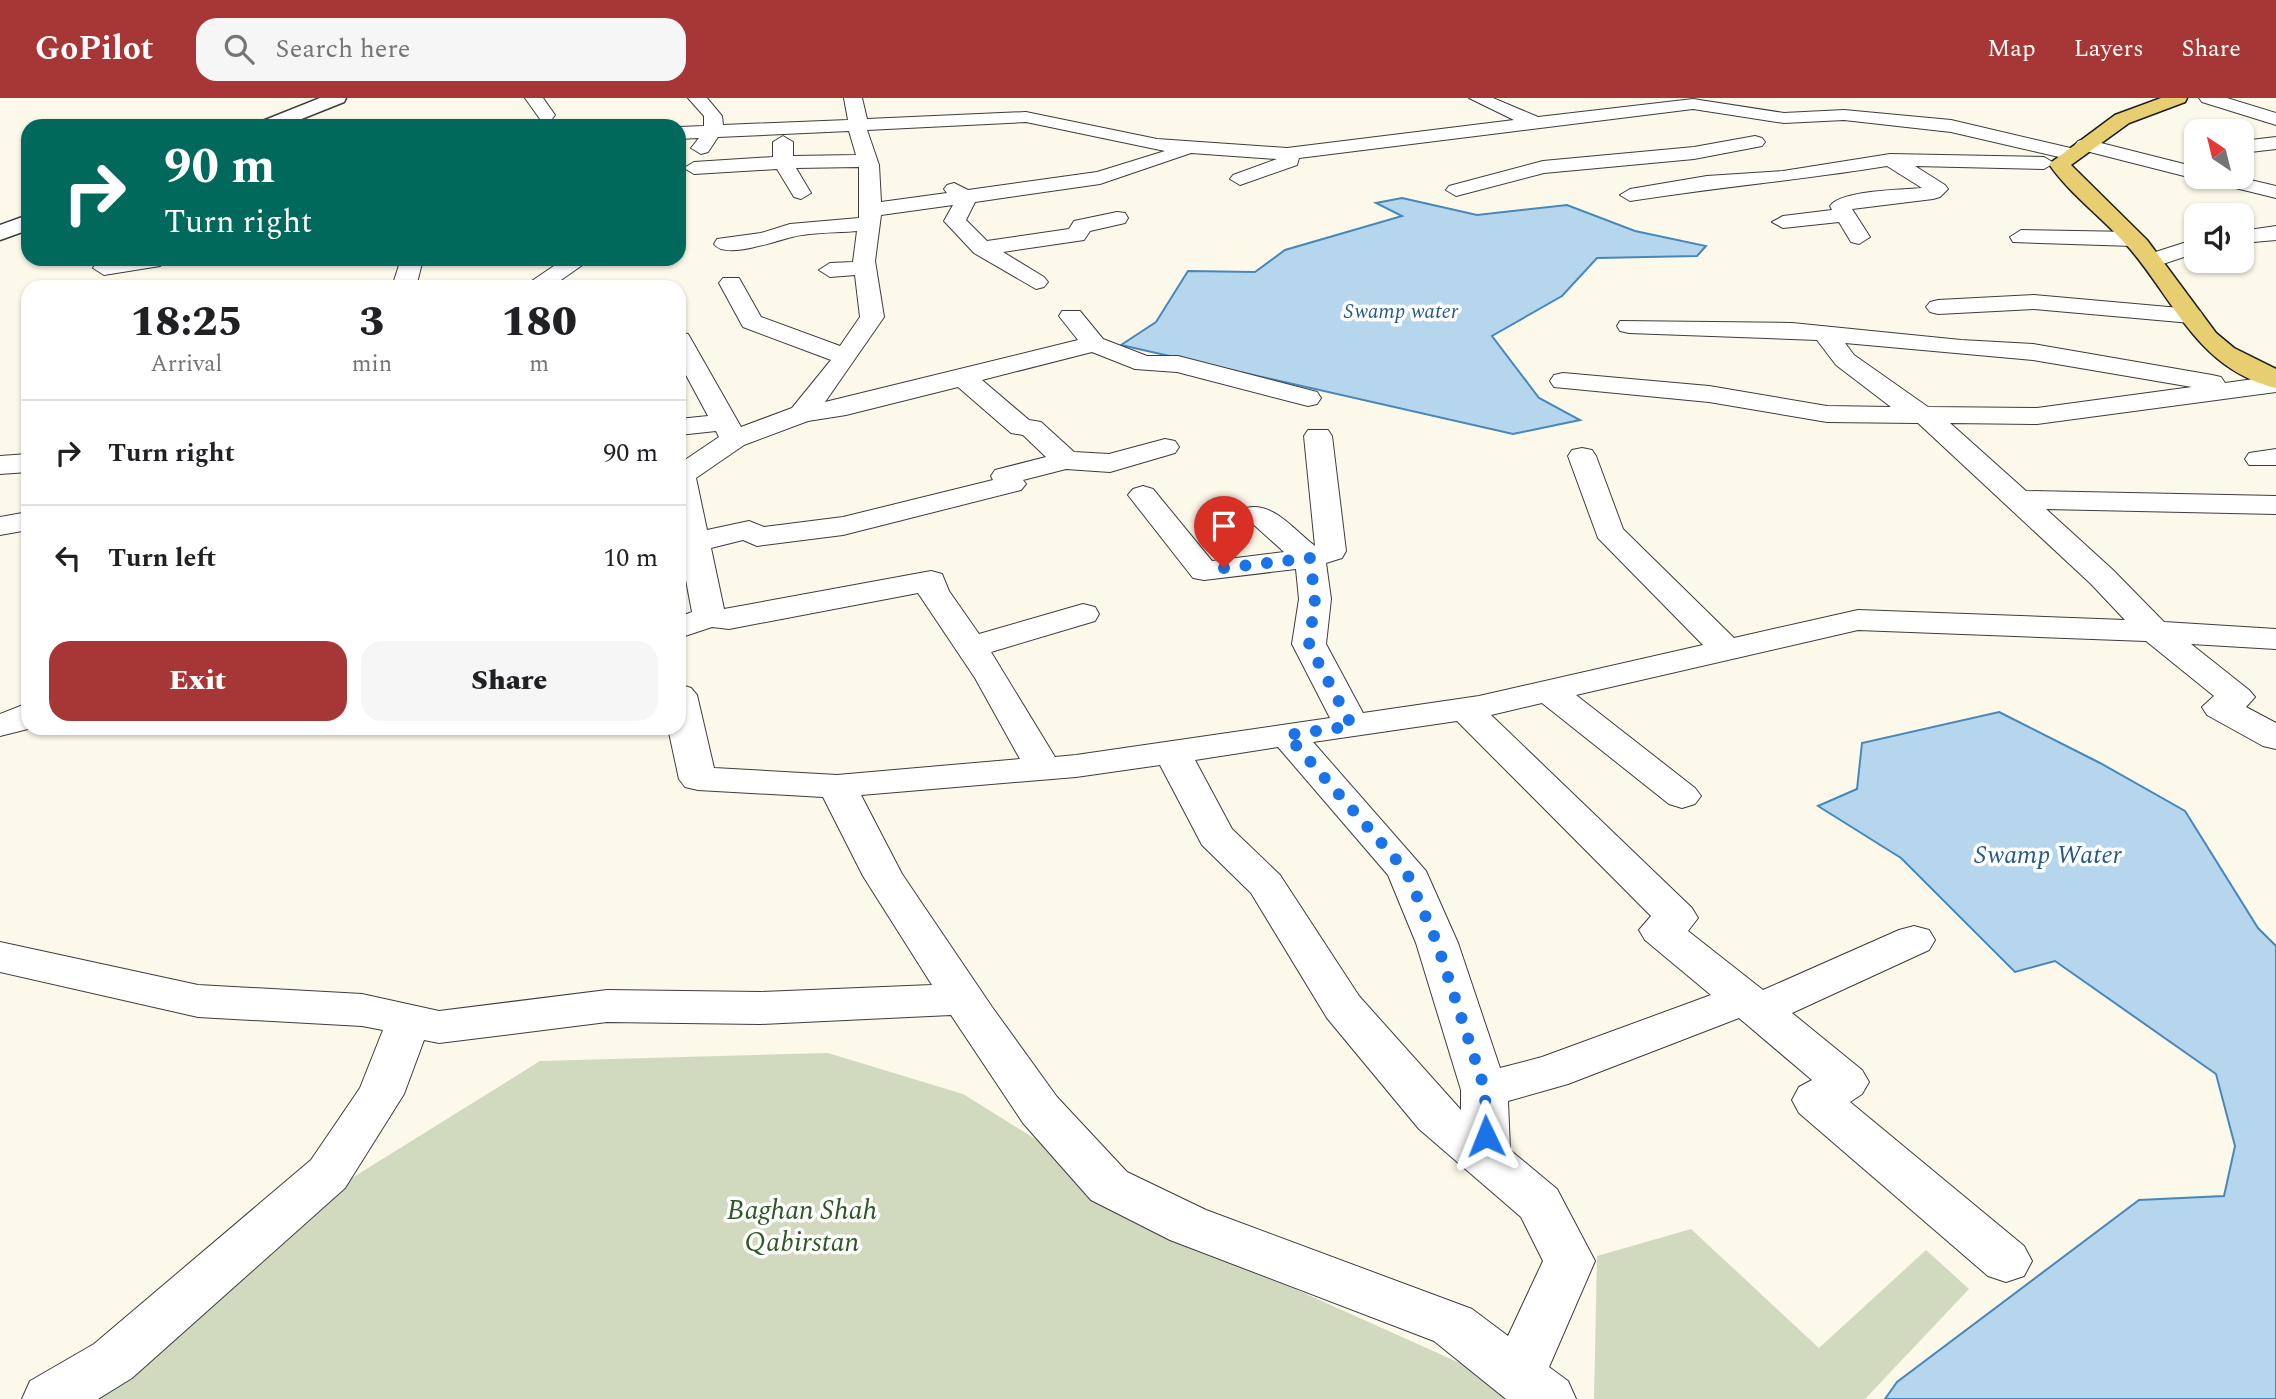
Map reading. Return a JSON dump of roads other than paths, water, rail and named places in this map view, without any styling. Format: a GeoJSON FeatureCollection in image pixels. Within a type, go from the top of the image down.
{"type":"FeatureCollection","features":[{"type":"Feature","properties":{"kind":"main road"},"geometry":{"type":"LineString","coordinates":[[2178,98],[2122,119],[2072,154],[2207,338],[2225,354],[2276,382]]}},
{"type":"Feature","properties":{"kind":"street"},"geometry":{"type":"LineString","coordinates":[[284,119],[337,98]]}},
{"type":"Feature","properties":{"kind":"street"},"geometry":{"type":"LineString","coordinates":[[534,98],[546,115]]}},
{"type":"Feature","properties":{"kind":"street"},"geometry":{"type":"LineString","coordinates":[[687,174],[708,139],[715,120],[710,109],[696,98]]}},
{"type":"Feature","properties":{"kind":"street"},"geometry":{"type":"LineString","coordinates":[[802,414],[846,357],[872,317],[865,268],[869,226],[870,153],[856,125],[858,117],[853,98]]}},
{"type":"Feature","properties":{"kind":"street"},"geometry":{"type":"LineString","coordinates":[[1478,98],[1539,124]]}},
{"type":"Feature","properties":{"kind":"street"},"geometry":{"type":"LineString","coordinates":[[1793,98],[1844,115]]}},
{"type":"Feature","properties":{"kind":"street"},"geometry":{"type":"LineString","coordinates":[[2208,98],[2276,120]]}},
{"type":"Feature","properties":{"kind":"street"},"geometry":{"type":"LineString","coordinates":[[1538,102],[1649,158],[1707,182]]}},
{"type":"Feature","properties":{"kind":"street"},"geometry":{"type":"LineString","coordinates":[[686,146],[708,139],[784,127],[856,125],[1024,107],[1157,145],[1287,153],[1693,104],[1784,118],[1844,115],[1951,126],[2072,154],[2184,171]]}},
{"type":"Feature","properties":{"kind":"street"},"geometry":{"type":"LineString","coordinates":[[1784,118],[1818,134]]}},
{"type":"Feature","properties":{"kind":"street"},"geometry":{"type":"LineString","coordinates":[[784,127],[783,163],[801,192]]}},
{"type":"Feature","properties":{"kind":"street"},"geometry":{"type":"LineString","coordinates":[[1503,128],[1571,165]]}},
{"type":"Feature","properties":{"kind":"street"},"geometry":{"type":"LineString","coordinates":[[686,134],[708,139]]}},
{"type":"Feature","properties":{"kind":"street"},"geometry":{"type":"LineString","coordinates":[[1441,135],[1472,155]]}},
{"type":"Feature","properties":{"kind":"street"},"geometry":{"type":"LineString","coordinates":[[1456,190],[1525,171],[1649,158],[1755,142]]}},
{"type":"Feature","properties":{"kind":"street"},"geometry":{"type":"LineString","coordinates":[[2254,146],[2276,143]]}},
{"type":"Feature","properties":{"kind":"street"},"geometry":{"type":"LineString","coordinates":[[865,268],[825,260],[869,226],[958,192],[1020,188],[1100,178],[1196,148]]}},
{"type":"Feature","properties":{"kind":"street"},"geometry":{"type":"LineString","coordinates":[[1336,148],[1376,164]]}},
{"type":"Feature","properties":{"kind":"street"},"geometry":{"type":"LineString","coordinates":[[1717,149],[1754,160],[2072,154]]}},
{"type":"Feature","properties":{"kind":"street"},"geometry":{"type":"LineString","coordinates":[[687,174],[870,153]]}},
{"type":"Feature","properties":{"kind":"street"},"geometry":{"type":"LineString","coordinates":[[1240,179],[1290,161],[1287,153]]}},
{"type":"Feature","properties":{"kind":"street"},"geometry":{"type":"LineString","coordinates":[[1630,195],[1707,182],[1783,177],[1868,156],[1938,189],[1933,193],[1846,203],[1840,206],[1859,237]]}},
{"type":"Feature","properties":{"kind":"street"},"geometry":{"type":"LineString","coordinates":[[2254,186],[2276,192]]}},
{"type":"Feature","properties":{"kind":"street"},"geometry":{"type":"LineString","coordinates":[[958,192],[955,221],[982,248],[1036,282]]}},
{"type":"Feature","properties":{"kind":"street"},"geometry":{"type":"LineString","coordinates":[[1783,222],[1845,215]]}},
{"type":"Feature","properties":{"kind":"street"},"geometry":{"type":"LineString","coordinates":[[982,248],[1054,240],[1076,235],[1082,226],[1117,218]]}},
{"type":"Feature","properties":{"kind":"street"},"geometry":{"type":"LineString","coordinates":[[0,233],[21,225]]}},
{"type":"Feature","properties":{"kind":"street"},"geometry":{"type":"LineString","coordinates":[[725,244],[764,239],[790,230],[869,226]]}},
{"type":"Feature","properties":{"kind":"street"},"geometry":{"type":"LineString","coordinates":[[2254,236],[2276,233]]}},
{"type":"Feature","properties":{"kind":"street"},"geometry":{"type":"LineString","coordinates":[[2021,237],[2133,239]]}},
{"type":"Feature","properties":{"kind":"street"},"geometry":{"type":"LineString","coordinates":[[2151,261],[2184,250]]}},
{"type":"Feature","properties":{"kind":"street"},"geometry":{"type":"LineString","coordinates":[[104,266],[112,271],[115,280]]}},
{"type":"Feature","properties":{"kind":"street"},"geometry":{"type":"LineString","coordinates":[[546,280],[569,266]]}},
{"type":"Feature","properties":{"kind":"street"},"geometry":{"type":"LineString","coordinates":[[732,283],[752,322],[846,357]]}},
{"type":"Feature","properties":{"kind":"street"},"geometry":{"type":"LineString","coordinates":[[1938,307],[1994,300],[2066,301],[2191,316]]}},
{"type":"Feature","properties":{"kind":"street"},"geometry":{"type":"LineString","coordinates":[[1071,316],[1094,344],[1144,365],[1178,364],[1308,398]]}},
{"type":"Feature","properties":{"kind":"street"},"geometry":{"type":"LineString","coordinates":[[1629,326],[1824,333],[1961,348],[2033,352],[2244,388]]}},
{"type":"Feature","properties":{"kind":"street"},"geometry":{"type":"LineString","coordinates":[[1824,333],[1845,360],[1921,414],[2018,500],[2155,632],[2237,697],[2220,707],[2276,738]]}},
{"type":"Feature","properties":{"kind":"street"},"geometry":{"type":"LineString","coordinates":[[686,428],[729,431],[846,407],[1094,344]]}},
{"type":"Feature","properties":{"kind":"street"},"geometry":{"type":"LineString","coordinates":[[686,352],[729,431]]}},
{"type":"Feature","properties":{"kind":"street"},"geometry":{"type":"LineString","coordinates":[[962,377],[1021,427],[1031,428],[1066,460]]}},
{"type":"Feature","properties":{"kind":"street"},"geometry":{"type":"LineString","coordinates":[[1563,381],[1709,394],[1827,414],[2037,416],[2276,382]]}},
{"type":"Feature","properties":{"kind":"street"},"geometry":{"type":"LineString","coordinates":[[686,471],[729,431]]}},
{"type":"Feature","properties":{"kind":"street"},"geometry":{"type":"LineString","coordinates":[[1143,495],[1203,571],[1310,558],[1331,551],[1318,436]]}},
{"type":"Feature","properties":{"kind":"street"},"geometry":{"type":"LineString","coordinates":[[695,542],[750,530],[757,537],[843,526],[1012,484],[1005,476],[1066,460],[1110,463],[1165,447]]}},
{"type":"Feature","properties":{"kind":"street"},"geometry":{"type":"LineString","coordinates":[[1582,456],[1609,532],[1727,650]]}},
{"type":"Feature","properties":{"kind":"street"},"geometry":{"type":"LineString","coordinates":[[0,464],[21,463]]}},
{"type":"Feature","properties":{"kind":"street"},"geometry":{"type":"LineString","coordinates":[[2018,500],[2276,505]]}},
{"type":"Feature","properties":{"kind":"street"},"geometry":{"type":"LineString","coordinates":[[686,503],[709,617]]}},
{"type":"Feature","properties":{"kind":"street"},"geometry":{"type":"LineString","coordinates":[[1256,514],[1310,558],[1315,599],[1309,645],[1352,726]]}},
{"type":"Feature","properties":{"kind":"street"},"geometry":{"type":"LineString","coordinates":[[0,526],[21,522]]}},
{"type":"Feature","properties":{"kind":"street"},"geometry":{"type":"LineString","coordinates":[[686,625],[709,617],[729,619],[931,581],[933,591],[971,647],[1044,769]]}},
{"type":"Feature","properties":{"kind":"street"},"geometry":{"type":"LineString","coordinates":[[971,647],[1083,614]]}},
{"type":"Feature","properties":{"kind":"street"},"geometry":{"type":"LineString","coordinates":[[686,726],[698,779],[837,786],[1044,769],[1465,709],[1858,620],[2043,625],[2276,639]]}},
{"type":"Feature","properties":{"kind":"street"},"geometry":{"type":"LineString","coordinates":[[1549,691],[1682,796]]}},
{"type":"Feature","properties":{"kind":"street"},"geometry":{"type":"LineString","coordinates":[[1465,709],[1677,918],[1660,930],[1749,1006],[1846,1083],[1816,1100],[2006,1261]]}},
{"type":"Feature","properties":{"kind":"street"},"geometry":{"type":"LineString","coordinates":[[0,725],[21,720]]}},
{"type":"Feature","properties":{"kind":"street"},"geometry":{"type":"LineString","coordinates":[[1287,735],[1406,871],[1437,943],[1485,1090],[1486,1159]]}},
{"type":"Feature","properties":{"kind":"street"},"geometry":{"type":"LineString","coordinates":[[837,786],[883,876],[1040,1111],[1110,1186],[1188,1225],[1453,1325],[1533,1387],[1569,1261],[1539,1203],[1436,1116],[1343,1007],[1266,884],[1216,836],[1172,752]]}},
{"type":"Feature","properties":{"kind":"street"},"geometry":{"type":"LineString","coordinates":[[1485,1090],[1552,1072],[1749,1006],[1914,940]]}},
{"type":"Feature","properties":{"kind":"street"},"geometry":{"type":"LineString","coordinates":[[0,957],[198,1001],[362,1010],[439,1027],[607,1006],[760,1008],[964,999]]}},
{"type":"Feature","properties":{"kind":"street"},"geometry":{"type":"LineString","coordinates":[[50,1399],[113,1361],[328,1174],[381,1094],[409,1020]]}},
{"type":"Feature","properties":{"kind":"water","name":"Swamp water"},"geometry":{"type":"Polygon","coordinates":[[[1402,198],[1477,215],[1567,205],[1635,231],[1706,246],[1697,256],[1597,258],[1562,296],[1492,336],[1539,398],[1580,420],[1513,434],[1121,345],[1156,322],[1188,271],[1255,272],[1285,250],[1402,216],[1376,203],[1402,198]]]}},
{"type":"Feature","properties":{"kind":"water","name":"Swamp Water"},"geometry":{"type":"Polygon","coordinates":[[[1999,712],[2100,763],[2185,811],[2258,928],[2276,946],[2276,1399],[1885,1399],[1897,1382],[2139,1200],[2224,1196],[2235,1146],[2216,1074],[2055,961],[2015,972],[1901,858],[1818,806],[1857,789],[1862,743],[1999,712]]]}},
{"type":"Feature","properties":{"kind":"park label","name":"Baghan Shah Qabirstan"},"geometry":{"type":"Point","coordinates":[802,1226]}}]}
